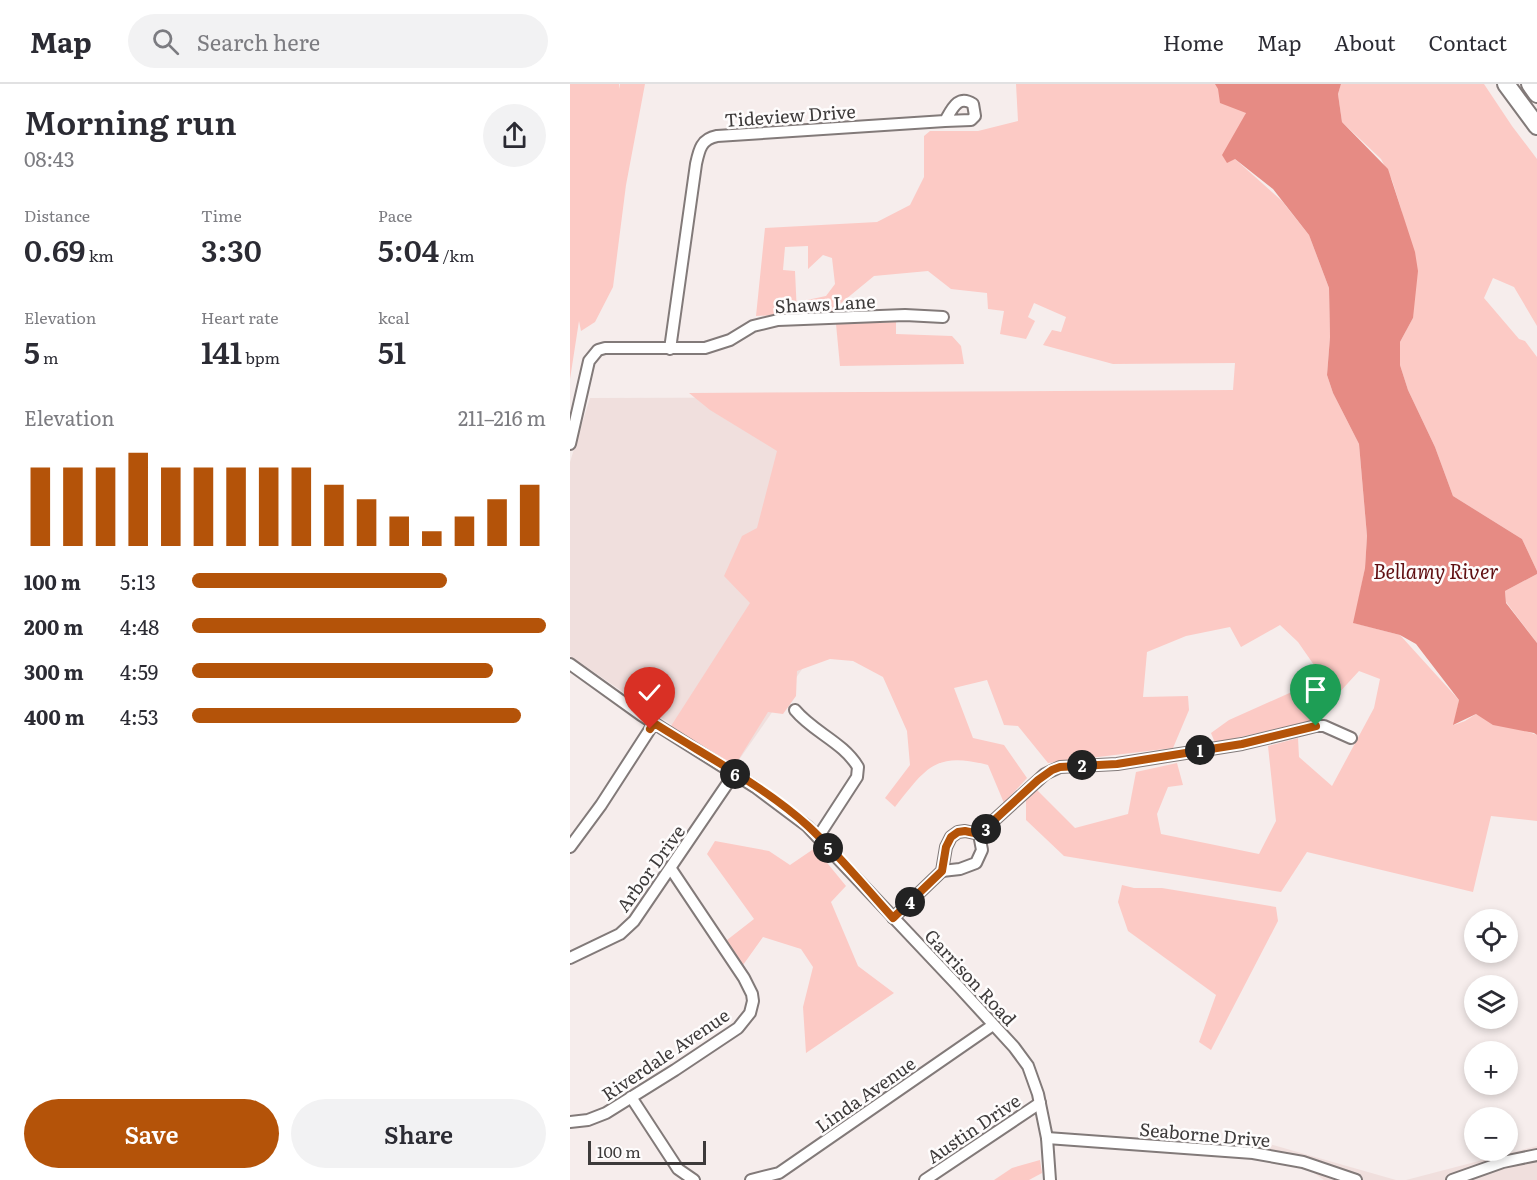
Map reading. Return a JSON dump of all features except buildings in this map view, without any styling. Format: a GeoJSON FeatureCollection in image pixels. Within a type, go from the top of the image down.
{"type":"FeatureCollection","features":[{"type":"Feature","properties":{"kind":"highway"},"geometry":{"type":"LineString","coordinates":[[1506,84],[1537,126]]}},
{"type":"Feature","properties":{"kind":"highway"},"geometry":{"type":"LineString","coordinates":[[1530,84],[1537,94]]}},
{"type":"Feature","properties":{"kind":"street","name":"Tideview Drive"},"geometry":{"type":"LineString","coordinates":[[670,349],[696,164],[704,141],[717,136],[945,121]]}},
{"type":"Feature","properties":{"kind":"street","name":"Shaws Lane"},"geometry":{"type":"LineString","coordinates":[[570,444],[589,360],[592,355],[605,348],[705,348],[718,345],[753,326],[778,320],[905,315],[943,317]]}},
{"type":"Feature","properties":{"kind":"street","name":"Garrison Road"},"geometry":{"type":"LineString","coordinates":[[570,664],[654,723],[778,803],[818,837],[1014,1047],[1028,1066],[1040,1103],[1047,1138],[1050,1180]]}},
{"type":"Feature","properties":{"kind":"street"},"geometry":{"type":"LineString","coordinates":[[795,710],[805,722],[847,753],[858,767],[857,777],[818,837]]}},
{"type":"Feature","properties":{"kind":"street"},"geometry":{"type":"LineString","coordinates":[[570,847],[601,805],[654,723]]}},
{"type":"Feature","properties":{"kind":"street"},"geometry":{"type":"LineString","coordinates":[[979,834],[1038,780],[1060,767],[1117,764],[1242,744],[1316,726],[1324,726],[1351,738]]}},
{"type":"Feature","properties":{"kind":"street","name":"Arbor Drive"},"geometry":{"type":"LineString","coordinates":[[570,958],[620,934],[634,921],[734,774]]}},
{"type":"Feature","properties":{"kind":"street"},"geometry":{"type":"LineString","coordinates":[[893,918],[942,871],[946,847],[951,837],[958,832],[965,831],[979,834]]}},
{"type":"Feature","properties":{"kind":"street"},"geometry":{"type":"LineString","coordinates":[[942,871],[960,869],[976,863],[982,850],[979,834]]}},
{"type":"Feature","properties":{"kind":"street","name":"Riverdale Avenue"},"geometry":{"type":"LineString","coordinates":[[570,1122],[588,1120],[606,1113],[675,1071],[738,1028],[750,1013],[752,994],[744,978],[671,869]]}},
{"type":"Feature","properties":{"kind":"street","name":"Linda Avenue"},"geometry":{"type":"LineString","coordinates":[[758,1180],[779,1173],[993,1025]]}},
{"type":"Feature","properties":{"kind":"street"},"geometry":{"type":"LineString","coordinates":[[631,1097],[678,1169],[694,1180]]}},
{"type":"Feature","properties":{"kind":"street","name":"Austin Drive"},"geometry":{"type":"LineString","coordinates":[[925,1180],[1040,1103]]}},
{"type":"Feature","properties":{"kind":"street","name":"Seaborne Drive"},"geometry":{"type":"LineString","coordinates":[[1047,1138],[1253,1153],[1303,1162],[1356,1180]]}},
{"type":"Feature","properties":{"kind":"street"},"geometry":{"type":"LineString","coordinates":[[1452,1180],[1503,1162],[1537,1155]]}},
{"type":"Feature","properties":{"kind":"shaded area"},"geometry":{"type":"Polygon","coordinates":[[[570,84],[619,84],[619,89],[620,84],[645,84],[626,185],[613,287],[595,322],[581,331],[579,321],[570,379],[570,84]]]}},
{"type":"Feature","properties":{"kind":"shaded area"},"geometry":{"type":"Polygon","coordinates":[[[1016,84],[1220,84],[1246,112],[1235,159],[1282,201],[1309,235],[1329,288],[1330,337],[1327,375],[1333,393],[1359,444],[1367,536],[1365,568],[1354,623],[1400,635],[1459,700],[1454,725],[1476,714],[1537,735],[1537,821],[1491,816],[1473,892],[1307,852],[1281,892],[1064,856],[1026,820],[1026,800],[1037,790],[1075,828],[1128,814],[1136,772],[1177,763],[1183,785],[1168,787],[1157,814],[1161,834],[1259,854],[1276,821],[1268,746],[1298,738],[1299,757],[1332,786],[1374,708],[1380,679],[1359,671],[1314,720],[1215,743],[1211,733],[1229,720],[1323,678],[1298,642],[1280,625],[1241,647],[1230,627],[1186,636],[1147,652],[1143,697],[1188,696],[1189,710],[1173,748],[1048,763],[1018,726],[1004,725],[987,680],[954,688],[973,738],[1004,745],[1027,778],[1004,803],[988,765],[955,760],[933,766],[924,773],[895,807],[885,798],[910,765],[907,731],[883,677],[853,661],[830,659],[797,671],[796,696],[783,714],[768,712],[734,767],[671,726],[750,603],[724,576],[742,536],[757,528],[777,451],[710,410],[689,393],[1233,390],[1235,363],[1113,364],[1043,345],[1052,330],[1061,332],[1066,317],[1034,303],[1028,317],[1035,321],[1026,339],[1000,334],[1004,311],[988,309],[987,293],[951,289],[928,271],[874,276],[829,313],[806,313],[807,300],[826,296],[835,284],[832,258],[823,255],[808,269],[808,246],[785,247],[783,270],[795,271],[797,314],[756,316],[765,228],[877,222],[910,205],[924,177],[924,136],[930,131],[978,131],[1018,121],[1016,84]]]}},
{"type":"Feature","properties":{"kind":"shaded area"},"geometry":{"type":"Polygon","coordinates":[[[1341,84],[1484,84],[1537,159],[1537,326],[1514,287],[1493,278],[1484,298],[1537,357],[1537,571],[1522,539],[1453,496],[1435,447],[1408,390],[1400,365],[1400,342],[1413,318],[1402,212],[1392,180],[1381,159],[1342,122],[1338,94],[1341,84]]]}},
{"type":"Feature","properties":{"kind":"shaded area"},"geometry":{"type":"Polygon","coordinates":[[[896,322],[896,334],[952,336],[961,346],[964,364],[840,366],[836,324],[896,322]]]}},
{"type":"Feature","properties":{"kind":"shaded area"},"geometry":{"type":"Polygon","coordinates":[[[956,397],[926,491],[734,767],[570,656],[570,462],[590,398],[956,397]]]}},
{"type":"Feature","properties":{"kind":"shaded area"},"geometry":{"type":"Polygon","coordinates":[[[1537,574],[1537,643],[1506,602],[1505,591],[1537,574]]]}},
{"type":"Feature","properties":{"kind":"shaded area"},"geometry":{"type":"Polygon","coordinates":[[[715,841],[769,851],[790,865],[815,848],[846,886],[831,902],[858,966],[894,993],[806,1053],[803,1007],[813,967],[801,949],[763,937],[743,965],[727,940],[754,919],[707,854],[715,841]]]}},
{"type":"Feature","properties":{"kind":"shaded area"},"geometry":{"type":"Polygon","coordinates":[[[1122,885],[1134,888],[1162,888],[1276,907],[1278,921],[1211,1050],[1199,1042],[1216,995],[1128,931],[1118,902],[1122,885]]]}},
{"type":"Feature","properties":{"kind":"shaded area"},"geometry":{"type":"Polygon","coordinates":[[[1254,1144],[1273,1145],[1396,1180],[1324,1180],[1308,1169],[1253,1159],[1254,1144]]]}},
{"type":"Feature","properties":{"kind":"shaded area"},"geometry":{"type":"Polygon","coordinates":[[[1537,1146],[1537,1180],[1406,1180],[1479,1161],[1518,1161],[1518,1151],[1537,1146]]]}},
{"type":"Feature","properties":{"kind":"shaded area"},"geometry":{"type":"Polygon","coordinates":[[[1040,1160],[1042,1173],[1029,1180],[994,1180],[1012,1168],[1040,1160]]]}},
{"type":"Feature","properties":{"kind":"water","name":"Bellamy River"},"geometry":{"type":"Polygon","coordinates":[[[1215,84],[1341,84],[1338,94],[1342,122],[1388,169],[1415,252],[1418,271],[1413,318],[1400,342],[1400,365],[1408,390],[1435,447],[1453,496],[1522,539],[1537,571],[1537,574],[1505,591],[1506,603],[1537,643],[1537,735],[1493,725],[1476,714],[1453,725],[1459,700],[1416,644],[1400,635],[1353,623],[1365,568],[1367,536],[1359,444],[1333,393],[1327,375],[1330,337],[1329,288],[1309,235],[1273,189],[1235,159],[1227,163],[1222,155],[1246,113],[1220,103],[1215,84]]]}},
{"type":"Feature","properties":{"kind":"route"},"geometry":{"type":"LineString","coordinates":[[650,729],[654,723],[793,814],[818,837],[893,918],[942,871],[946,847],[951,837],[958,832],[965,831],[979,834],[1052,770],[1070,766],[1117,764],[1261,741],[1316,726]]}}]}
